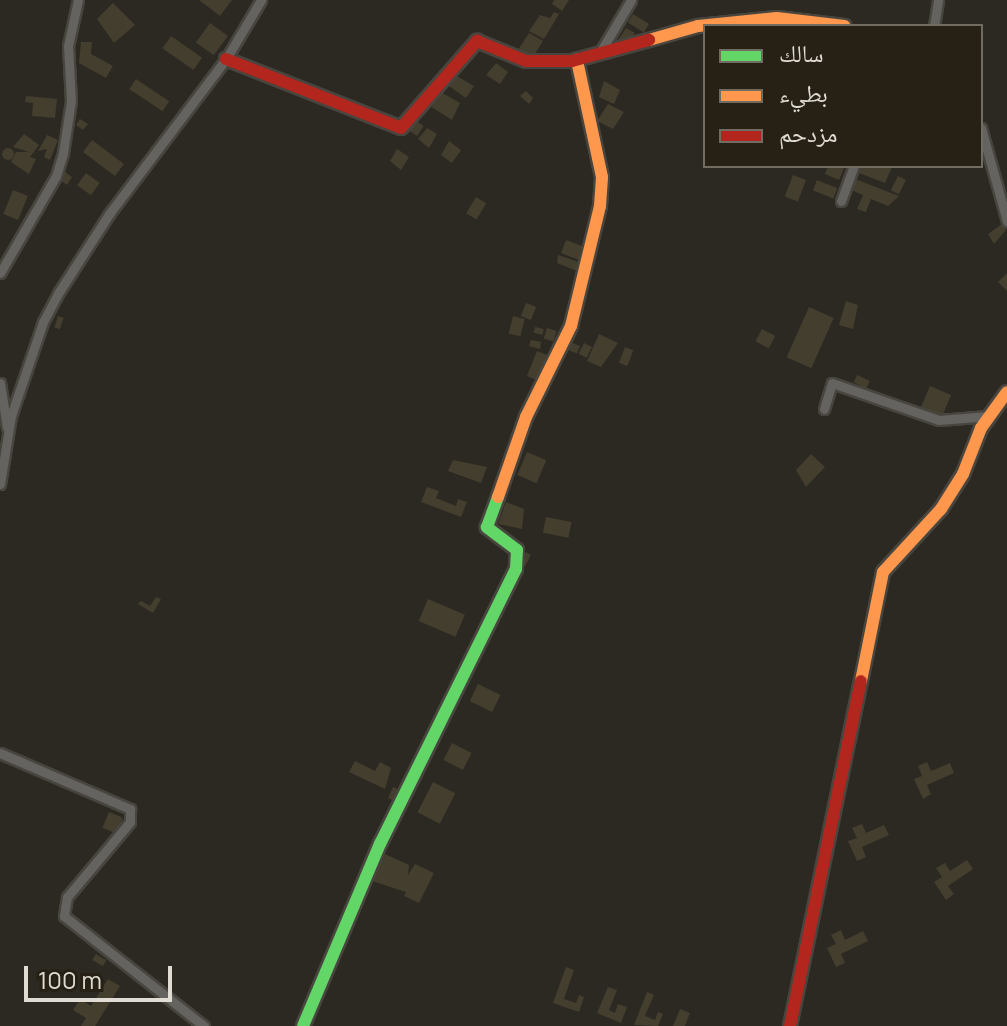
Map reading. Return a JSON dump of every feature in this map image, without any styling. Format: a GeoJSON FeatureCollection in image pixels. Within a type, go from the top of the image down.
{"type":"FeatureCollection","features":[{"type":"Feature","properties":{"kind":"street"},"geometry":{"type":"LineString","coordinates":[[0,273],[56,176],[63,153],[71,101],[69,32],[78,0]]}},
{"type":"Feature","properties":{"kind":"street"},"geometry":{"type":"LineString","coordinates":[[597,57],[631,0]]}},
{"type":"Feature","properties":{"kind":"street"},"geometry":{"type":"LineString","coordinates":[[934,24],[938,0]]}},
{"type":"Feature","properties":{"kind":"street"},"geometry":{"type":"LineString","coordinates":[[0,484],[8,436],[34,345],[59,292],[109,214],[226,59],[258,2]]}},
{"type":"Feature","properties":{"kind":"street"},"geometry":{"type":"LineString","coordinates":[[718,24],[777,18],[828,24]]}},
{"type":"Feature","properties":{"kind":"street"},"geometry":{"type":"LineString","coordinates":[[226,59],[401,128],[477,41],[526,61],[577,60],[703,25]]}},
{"type":"Feature","properties":{"kind":"street"},"geometry":{"type":"LineString","coordinates":[[303,1026],[380,844],[516,569],[517,550],[487,527],[526,417],[571,326],[600,206],[602,177],[577,60]]}},
{"type":"Feature","properties":{"kind":"street"},"geometry":{"type":"LineString","coordinates":[[983,135],[1007,221]]}},
{"type":"Feature","properties":{"kind":"street"},"geometry":{"type":"LineString","coordinates":[[841,201],[853,168]]}},
{"type":"Feature","properties":{"kind":"street"},"geometry":{"type":"LineString","coordinates":[[0,383],[8,436]]}},
{"type":"Feature","properties":{"kind":"street"},"geometry":{"type":"LineString","coordinates":[[824,409],[832,383],[939,420],[988,416]]}},
{"type":"Feature","properties":{"kind":"street"},"geometry":{"type":"LineString","coordinates":[[790,1026],[883,572],[954,490],[988,416],[1007,392]]}},
{"type":"Feature","properties":{"kind":"street"},"geometry":{"type":"LineString","coordinates":[[0,753],[130,809],[130,822],[67,897],[64,916],[204,1026]]}},
{"type":"Feature","properties":{"kind":"building"},"geometry":{"type":"Polygon","coordinates":[[[199,0],[232,0],[220,16],[199,0]]]}},
{"type":"Feature","properties":{"kind":"building"},"geometry":{"type":"Polygon","coordinates":[[[554,0],[569,0],[562,11],[552,4],[554,0]]]}},
{"type":"Feature","properties":{"kind":"building"},"geometry":{"type":"Polygon","coordinates":[[[113,3],[135,25],[114,43],[97,19],[113,3]]]}},
{"type":"Feature","properties":{"kind":"building"},"geometry":{"type":"Polygon","coordinates":[[[554,12],[559,14],[544,39],[529,31],[540,15],[550,18],[554,12]]]}},
{"type":"Feature","properties":{"kind":"building"},"geometry":{"type":"Polygon","coordinates":[[[633,14],[649,24],[644,33],[628,22],[633,14]]]}},
{"type":"Feature","properties":{"kind":"building"},"geometry":{"type":"Polygon","coordinates":[[[210,23],[228,36],[214,55],[196,42],[210,23]]]}},
{"type":"Feature","properties":{"kind":"building"},"geometry":{"type":"Polygon","coordinates":[[[626,28],[635,33],[627,44],[618,40],[626,28]]]}},
{"type":"Feature","properties":{"kind":"building"},"geometry":{"type":"Polygon","coordinates":[[[529,33],[543,41],[533,57],[518,50],[529,33]]]}},
{"type":"Feature","properties":{"kind":"building"},"geometry":{"type":"Polygon","coordinates":[[[171,36],[202,58],[194,70],[162,48],[171,36]]]}},
{"type":"Feature","properties":{"kind":"building"},"geometry":{"type":"Polygon","coordinates":[[[81,42],[92,42],[91,54],[113,66],[106,78],[79,63],[81,42]]]}},
{"type":"Feature","properties":{"kind":"building"},"geometry":{"type":"Polygon","coordinates":[[[496,63],[508,72],[500,84],[486,75],[496,63]]]}},
{"type":"Feature","properties":{"kind":"building"},"geometry":{"type":"Polygon","coordinates":[[[455,75],[474,86],[466,98],[446,84],[455,75]]]}},
{"type":"Feature","properties":{"kind":"building"},"geometry":{"type":"Polygon","coordinates":[[[136,79],[169,101],[162,111],[129,89],[136,79]]]}},
{"type":"Feature","properties":{"kind":"building"},"geometry":{"type":"Polygon","coordinates":[[[604,81],[620,90],[614,104],[599,97],[604,81]]]}},
{"type":"Feature","properties":{"kind":"building"},"geometry":{"type":"Polygon","coordinates":[[[526,91],[533,98],[529,104],[520,96],[526,91]]]}},
{"type":"Feature","properties":{"kind":"building"},"geometry":{"type":"Polygon","coordinates":[[[441,92],[460,103],[452,120],[430,106],[441,92]]]}},
{"type":"Feature","properties":{"kind":"building"},"geometry":{"type":"Polygon","coordinates":[[[26,96],[57,99],[55,118],[32,116],[33,103],[25,102],[26,96]]]}},
{"type":"Feature","properties":{"kind":"building"},"geometry":{"type":"Polygon","coordinates":[[[608,104],[624,112],[613,129],[597,121],[608,104]]]}},
{"type":"Feature","properties":{"kind":"building"},"geometry":{"type":"Polygon","coordinates":[[[80,119],[88,124],[83,130],[76,125],[80,119]]]}},
{"type":"Feature","properties":{"kind":"building"},"geometry":{"type":"Polygon","coordinates":[[[416,121],[424,126],[417,136],[410,131],[416,121]]]}},
{"type":"Feature","properties":{"kind":"building"},"geometry":{"type":"Polygon","coordinates":[[[427,128],[437,134],[429,148],[418,139],[427,128]]]}},
{"type":"Feature","properties":{"kind":"building"},"geometry":{"type":"Polygon","coordinates":[[[24,134],[39,145],[30,157],[36,159],[29,174],[11,162],[16,152],[29,152],[13,147],[24,134]]]}},
{"type":"Feature","properties":{"kind":"building"},"geometry":{"type":"Polygon","coordinates":[[[47,135],[58,140],[50,160],[44,157],[47,149],[38,151],[47,135]]]}},
{"type":"Feature","properties":{"kind":"building"},"geometry":{"type":"Polygon","coordinates":[[[92,140],[124,164],[115,176],[83,152],[92,140]]]}},
{"type":"Feature","properties":{"kind":"building"},"geometry":{"type":"Polygon","coordinates":[[[449,141],[461,150],[452,163],[441,155],[449,141]]]}},
{"type":"Feature","properties":{"kind":"building"},"geometry":{"type":"Polygon","coordinates":[[[8,148],[14,154],[8,160],[2,154],[8,148]]]}},
{"type":"Feature","properties":{"kind":"building"},"geometry":{"type":"Polygon","coordinates":[[[397,149],[409,157],[401,170],[390,161],[397,149]]]}},
{"type":"Feature","properties":{"kind":"building"},"geometry":{"type":"Polygon","coordinates":[[[827,168],[844,168],[839,180],[825,174],[827,168]]]}},
{"type":"Feature","properties":{"kind":"building"},"geometry":{"type":"Polygon","coordinates":[[[861,168],[892,168],[885,183],[859,173],[861,168]]]}},
{"type":"Feature","properties":{"kind":"building"},"geometry":{"type":"Polygon","coordinates":[[[64,171],[72,177],[67,185],[59,179],[64,171]]]}},
{"type":"Feature","properties":{"kind":"building"},"geometry":{"type":"Polygon","coordinates":[[[86,173],[100,183],[91,195],[77,185],[86,173]]]}},
{"type":"Feature","properties":{"kind":"building"},"geometry":{"type":"Polygon","coordinates":[[[793,175],[806,180],[798,201],[785,196],[793,175]]]}},
{"type":"Feature","properties":{"kind":"building"},"geometry":{"type":"Polygon","coordinates":[[[898,176],[906,180],[899,194],[891,190],[898,176]]]}},
{"type":"Feature","properties":{"kind":"building"},"geometry":{"type":"Polygon","coordinates":[[[855,179],[899,196],[888,206],[871,199],[866,212],[857,209],[863,195],[851,190],[855,179]]]}},
{"type":"Feature","properties":{"kind":"building"},"geometry":{"type":"Polygon","coordinates":[[[817,180],[837,188],[833,198],[813,190],[817,180]]]}},
{"type":"Feature","properties":{"kind":"building"},"geometry":{"type":"Polygon","coordinates":[[[13,190],[28,196],[18,220],[3,214],[13,190]]]}},
{"type":"Feature","properties":{"kind":"building"},"geometry":{"type":"Polygon","coordinates":[[[476,197],[486,203],[477,219],[466,213],[476,197]]]}},
{"type":"Feature","properties":{"kind":"building"},"geometry":{"type":"Polygon","coordinates":[[[1002,224],[1006,230],[994,244],[988,234],[1002,224]]]}},
{"type":"Feature","properties":{"kind":"building"},"geometry":{"type":"Polygon","coordinates":[[[566,240],[584,247],[579,260],[561,253],[566,240]]]}},
{"type":"Feature","properties":{"kind":"building"},"geometry":{"type":"Polygon","coordinates":[[[558,255],[579,262],[577,271],[557,263],[558,255]]]}},
{"type":"Feature","properties":{"kind":"building"},"geometry":{"type":"Polygon","coordinates":[[[1007,273],[1007,291],[998,282],[1007,273]]]}},
{"type":"Feature","properties":{"kind":"building"},"geometry":{"type":"Polygon","coordinates":[[[846,301],[858,305],[853,329],[839,325],[846,301]]]}},
{"type":"Feature","properties":{"kind":"building"},"geometry":{"type":"Polygon","coordinates":[[[526,303],[536,307],[531,320],[521,316],[526,303]]]}},
{"type":"Feature","properties":{"kind":"building"},"geometry":{"type":"Polygon","coordinates":[[[809,307],[834,318],[811,368],[787,357],[809,307]]]}},
{"type":"Feature","properties":{"kind":"building"},"geometry":{"type":"Polygon","coordinates":[[[58,316],[64,318],[60,329],[54,327],[58,316]]]}},
{"type":"Feature","properties":{"kind":"building"},"geometry":{"type":"Polygon","coordinates":[[[513,316],[525,319],[520,336],[509,333],[513,316]]]}},
{"type":"Feature","properties":{"kind":"building"},"geometry":{"type":"Polygon","coordinates":[[[535,327],[544,329],[542,335],[534,333],[535,327]]]}},
{"type":"Feature","properties":{"kind":"building"},"geometry":{"type":"Polygon","coordinates":[[[547,328],[557,331],[553,341],[544,339],[547,328]]]}},
{"type":"Feature","properties":{"kind":"building"},"geometry":{"type":"Polygon","coordinates":[[[762,329],[775,336],[769,348],[755,341],[762,329]]]}},
{"type":"Feature","properties":{"kind":"building"},"geometry":{"type":"Polygon","coordinates":[[[599,334],[618,343],[601,367],[587,361],[599,334]]]}},
{"type":"Feature","properties":{"kind":"building"},"geometry":{"type":"Polygon","coordinates":[[[531,340],[541,342],[540,349],[529,346],[531,340]]]}},
{"type":"Feature","properties":{"kind":"building"},"geometry":{"type":"Polygon","coordinates":[[[568,341],[580,346],[577,353],[565,348],[568,341]]]}},
{"type":"Feature","properties":{"kind":"building"},"geometry":{"type":"Polygon","coordinates":[[[584,343],[592,347],[587,358],[579,354],[584,343]]]}},
{"type":"Feature","properties":{"kind":"building"},"geometry":{"type":"Polygon","coordinates":[[[625,347],[633,350],[627,366],[619,363],[625,347]]]}},
{"type":"Feature","properties":{"kind":"building"},"geometry":{"type":"Polygon","coordinates":[[[537,351],[547,355],[537,380],[527,376],[537,351]]]}},
{"type":"Feature","properties":{"kind":"building"},"geometry":{"type":"Polygon","coordinates":[[[857,375],[870,381],[866,388],[854,382],[857,375]]]}},
{"type":"Feature","properties":{"kind":"building"},"geometry":{"type":"Polygon","coordinates":[[[930,386],[951,395],[942,417],[921,408],[930,386]]]}},
{"type":"Feature","properties":{"kind":"building"},"geometry":{"type":"Polygon","coordinates":[[[527,452],[546,460],[537,483],[517,475],[527,452]]]}},
{"type":"Feature","properties":{"kind":"building"},"geometry":{"type":"Polygon","coordinates":[[[811,454],[825,467],[806,487],[796,470],[811,454]]]}},
{"type":"Feature","properties":{"kind":"building"},"geometry":{"type":"Polygon","coordinates":[[[453,460],[487,467],[481,483],[448,471],[453,460]]]}},
{"type":"Feature","properties":{"kind":"building"},"geometry":{"type":"Polygon","coordinates":[[[427,487],[439,491],[436,498],[456,506],[458,499],[467,502],[461,517],[421,502],[427,487]]]}},
{"type":"Feature","properties":{"kind":"building"},"geometry":{"type":"Polygon","coordinates":[[[506,502],[524,509],[522,529],[498,524],[506,502]]]}},
{"type":"Feature","properties":{"kind":"building"},"geometry":{"type":"Polygon","coordinates":[[[546,517],[572,522],[568,538],[543,533],[546,517]]]}},
{"type":"Feature","properties":{"kind":"building"},"geometry":{"type":"Polygon","coordinates":[[[526,552],[531,555],[525,566],[519,563],[526,552]]]}},
{"type":"Feature","properties":{"kind":"building"},"geometry":{"type":"Polygon","coordinates":[[[156,597],[161,599],[153,613],[138,604],[141,601],[150,606],[156,597]]]}},
{"type":"Feature","properties":{"kind":"building"},"geometry":{"type":"Polygon","coordinates":[[[428,599],[465,615],[455,637],[419,621],[428,599]]]}},
{"type":"Feature","properties":{"kind":"building"},"geometry":{"type":"Polygon","coordinates":[[[478,684],[500,695],[492,712],[470,701],[478,684]]]}},
{"type":"Feature","properties":{"kind":"building"},"geometry":{"type":"Polygon","coordinates":[[[452,743],[472,753],[463,770],[443,760],[452,743]]]}},
{"type":"Feature","properties":{"kind":"building"},"geometry":{"type":"Polygon","coordinates":[[[355,761],[375,771],[380,762],[391,768],[385,789],[349,772],[355,761]]]}},
{"type":"Feature","properties":{"kind":"building"},"geometry":{"type":"Polygon","coordinates":[[[927,762],[931,771],[950,763],[954,773],[927,785],[931,794],[923,799],[914,779],[922,776],[918,766],[927,762]]]}},
{"type":"Feature","properties":{"kind":"building"},"geometry":{"type":"Polygon","coordinates":[[[433,782],[455,793],[440,824],[418,812],[433,782]]]}},
{"type":"Feature","properties":{"kind":"building"},"geometry":{"type":"Polygon","coordinates":[[[393,787],[400,790],[394,801],[388,798],[393,787]]]}},
{"type":"Feature","properties":{"kind":"building"},"geometry":{"type":"Polygon","coordinates":[[[109,812],[123,818],[116,834],[102,828],[109,812]]]}},
{"type":"Feature","properties":{"kind":"building"},"geometry":{"type":"Polygon","coordinates":[[[862,824],[866,833],[884,825],[889,835],[862,847],[866,857],[857,861],[848,841],[857,838],[852,828],[862,824]]]}},
{"type":"Feature","properties":{"kind":"building"},"geometry":{"type":"Polygon","coordinates":[[[385,854],[409,865],[408,875],[415,864],[434,873],[419,903],[404,896],[406,892],[372,881],[385,854]]]}},
{"type":"Feature","properties":{"kind":"building"},"geometry":{"type":"Polygon","coordinates":[[[967,860],[973,869],[948,886],[954,894],[946,900],[934,882],[942,877],[936,868],[945,863],[950,871],[967,860]]]}},
{"type":"Feature","properties":{"kind":"building"},"geometry":{"type":"Polygon","coordinates":[[[841,930],[845,940],[863,931],[868,941],[841,954],[845,963],[836,967],[827,948],[836,944],[831,935],[841,930]]]}},
{"type":"Feature","properties":{"kind":"building"},"geometry":{"type":"Polygon","coordinates":[[[96,954],[106,960],[103,966],[92,960],[96,954]]]}},
{"type":"Feature","properties":{"kind":"building"},"geometry":{"type":"Polygon","coordinates":[[[566,967],[574,970],[564,999],[576,1003],[579,995],[584,997],[579,1012],[553,1003],[566,967]]]}},
{"type":"Feature","properties":{"kind":"building"},"geometry":{"type":"Polygon","coordinates":[[[108,979],[120,986],[95,1026],[81,1026],[86,1018],[73,1010],[80,999],[91,1006],[108,979]]]}},
{"type":"Feature","properties":{"kind":"building"},"geometry":{"type":"Polygon","coordinates":[[[608,987],[617,990],[609,1010],[615,1013],[618,1004],[627,1007],[621,1023],[597,1013],[608,987]]]}},
{"type":"Feature","properties":{"kind":"building"},"geometry":{"type":"Polygon","coordinates":[[[647,992],[654,995],[645,1016],[655,1020],[658,1012],[663,1014],[658,1026],[634,1025],[647,992]]]}},
{"type":"Feature","properties":{"kind":"building"},"geometry":{"type":"Polygon","coordinates":[[[680,1009],[690,1013],[685,1026],[673,1026],[680,1009]]]}},
{"type":"Feature","properties":{"kind":"traffic: fast"},"geometry":{"type":"LineString","coordinates":[[303,1026],[380,844],[516,569],[517,550],[487,527],[498,497]]}},
{"type":"Feature","properties":{"kind":"traffic: slow"},"geometry":{"type":"LineString","coordinates":[[718,24],[777,18],[828,24]]}},
{"type":"Feature","properties":{"kind":"traffic: slow"},"geometry":{"type":"LineString","coordinates":[[649,40],[703,25]]}},
{"type":"Feature","properties":{"kind":"traffic: slow"},"geometry":{"type":"LineString","coordinates":[[498,497],[526,417],[571,326],[600,206],[602,177],[577,60]]}},
{"type":"Feature","properties":{"kind":"traffic: slow"},"geometry":{"type":"LineString","coordinates":[[861,681],[883,572],[941,509],[963,474],[981,428],[1007,392]]}},
{"type":"Feature","properties":{"kind":"traffic: jam"},"geometry":{"type":"LineString","coordinates":[[226,59],[401,128],[477,41],[526,61],[572,61],[649,40]]}},
{"type":"Feature","properties":{"kind":"traffic: jam"},"geometry":{"type":"LineString","coordinates":[[790,1026],[861,681]]}}]}
